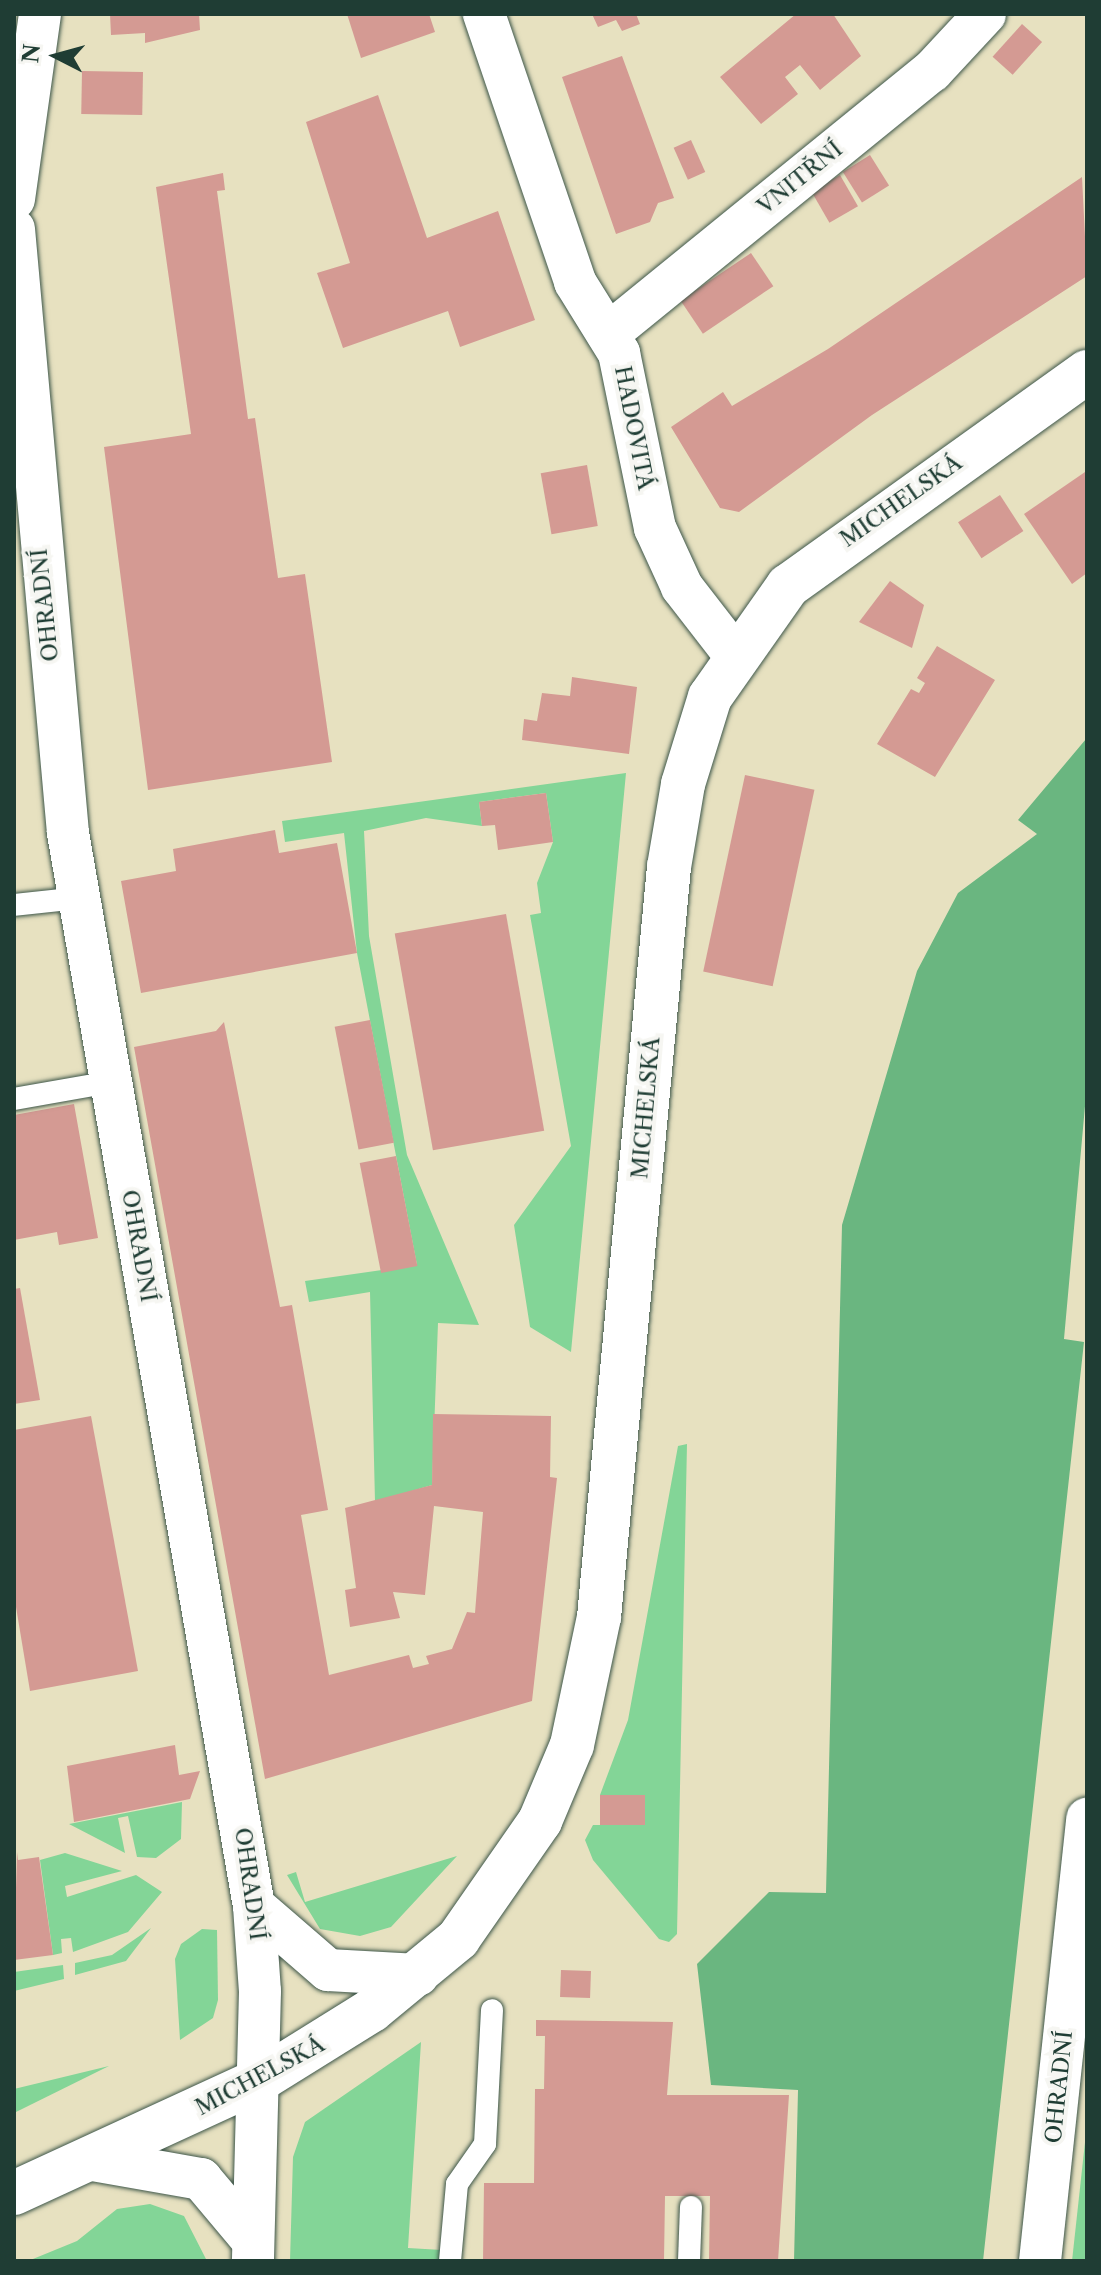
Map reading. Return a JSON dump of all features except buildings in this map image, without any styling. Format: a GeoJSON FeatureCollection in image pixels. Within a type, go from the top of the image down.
{"type":"FeatureCollection","features":[{"type":"Feature","properties":{"kind":"street"},"geometry":{"type":"LineString","coordinates":[[15,189],[40,14]]}},
{"type":"Feature","properties":{"kind":"street","name":"VNITŘNÍ"},"geometry":{"type":"LineString","coordinates":[[608,334],[932,71],[985,14]]}},
{"type":"Feature","properties":{"kind":"street","name":"HADOVITÁ"},"geometry":{"type":"LineString","coordinates":[[496,21],[575,282],[619,353],[655,528],[682,587],[734,654]]}},
{"type":"Feature","properties":{"kind":"street","name":"OHRADNÍ"},"geometry":{"type":"LineString","coordinates":[[14,229],[21,439],[79,898],[251,1886],[258,2081],[253,2251]]}},
{"type":"Feature","properties":{"kind":"street","name":"MICHELSKÁ"},"geometry":{"type":"LineString","coordinates":[[14,2193],[93,2160],[258,2081],[418,1975],[477,1916],[540,1821],[588,1685],[673,830],[694,739],[734,654],[788,586],[837,545],[1087,372]]}},
{"type":"Feature","properties":{"kind":"street","name":"OHRADNÍ"},"geometry":{"type":"LineString","coordinates":[[1040,2261],[1087,1818]]}},
{"type":"Feature","properties":{"kind":"street"},"geometry":{"type":"LineString","coordinates":[[251,1886],[328,1970],[418,1975]]}},
{"type":"Feature","properties":{"kind":"street"},"geometry":{"type":"LineString","coordinates":[[93,2160],[201,2179],[253,2251]]}},
{"type":"Feature","properties":{"kind":"lane"},"geometry":{"type":"LineString","coordinates":[[14,905],[79,898]]}},
{"type":"Feature","properties":{"kind":"lane"},"geometry":{"type":"LineString","coordinates":[[14,1099],[110,1082]]}},
{"type":"Feature","properties":{"kind":"lane"},"geometry":{"type":"LineString","coordinates":[[450,2261],[457,2184],[485,2144],[492,2010]]}},
{"type":"Feature","properties":{"kind":"lane"},"geometry":{"type":"LineString","coordinates":[[689,2261],[691,2207]]}},
{"type":"Feature","properties":{"kind":"green space"},"geometry":{"type":"Polygon","coordinates":[[[1086,739],[1087,1084],[1064,1339],[1084,1342],[983,2261],[794,2261],[798,2090],[711,2085],[697,1964],[769,1892],[826,1893],[842,1225],[917,971],[958,893],[1037,834],[1018,820],[1086,739]]]}},
{"type":"Feature","properties":{"kind":"green space"},"geometry":{"type":"Polygon","coordinates":[[[626,773],[571,1352],[530,1327],[514,1225],[571,1146],[530,915],[541,913],[537,883],[553,842],[546,793],[479,802],[482,826],[426,818],[364,831],[369,936],[407,1155],[479,1325],[438,1323],[432,1485],[375,1502],[370,1292],[309,1302],[305,1281],[417,1265],[357,953],[344,833],[285,842],[282,821],[626,773]]]}},
{"type":"Feature","properties":{"kind":"green space"},"geometry":{"type":"Polygon","coordinates":[[[687,1444],[677,1934],[669,1942],[659,1939],[593,1860],[585,1840],[593,1825],[645,1825],[645,1795],[600,1795],[628,1720],[678,1446],[687,1444]]]}},
{"type":"Feature","properties":{"kind":"green space"},"geometry":{"type":"Polygon","coordinates":[[[182,1802],[181,1839],[156,1858],[137,1857],[128,1816],[118,1818],[125,1853],[69,1824],[182,1802]]]}},
{"type":"Feature","properties":{"kind":"green space"},"geometry":{"type":"Polygon","coordinates":[[[65,1853],[122,1871],[65,1886],[67,1897],[136,1875],[162,1892],[128,1932],[73,1952],[71,1938],[61,1939],[62,1953],[53,1955],[40,1860],[65,1853]]]}},
{"type":"Feature","properties":{"kind":"green space"},"geometry":{"type":"Polygon","coordinates":[[[457,1856],[391,1927],[360,1936],[320,1929],[287,1875],[296,1872],[305,1902],[457,1856]]]}},
{"type":"Feature","properties":{"kind":"green space"},"geometry":{"type":"Polygon","coordinates":[[[151,1928],[126,1961],[75,1975],[75,1963],[112,1955],[151,1928]]]}},
{"type":"Feature","properties":{"kind":"green space"},"geometry":{"type":"Polygon","coordinates":[[[202,1929],[217,1930],[218,2000],[213,2018],[180,2040],[175,1959],[181,1944],[202,1929]]]}},
{"type":"Feature","properties":{"kind":"green space"},"geometry":{"type":"Polygon","coordinates":[[[63,1965],[64,1979],[14,1991],[14,1972],[63,1965]]]}},
{"type":"Feature","properties":{"kind":"green space"},"geometry":{"type":"Polygon","coordinates":[[[421,2042],[408,2248],[442,2250],[440,2261],[290,2261],[293,2157],[305,2122],[421,2042]]]}},
{"type":"Feature","properties":{"kind":"green space"},"geometry":{"type":"Polygon","coordinates":[[[109,2066],[16,2112],[14,2108],[14,2089],[109,2066]]]}},
{"type":"Feature","properties":{"kind":"green space"},"geometry":{"type":"Polygon","coordinates":[[[1087,2124],[1087,2261],[1072,2261],[1087,2124]]]}},
{"type":"Feature","properties":{"kind":"green space"},"geometry":{"type":"Polygon","coordinates":[[[150,2204],[184,2216],[207,2261],[28,2261],[77,2241],[117,2209],[150,2204]]]}}]}
